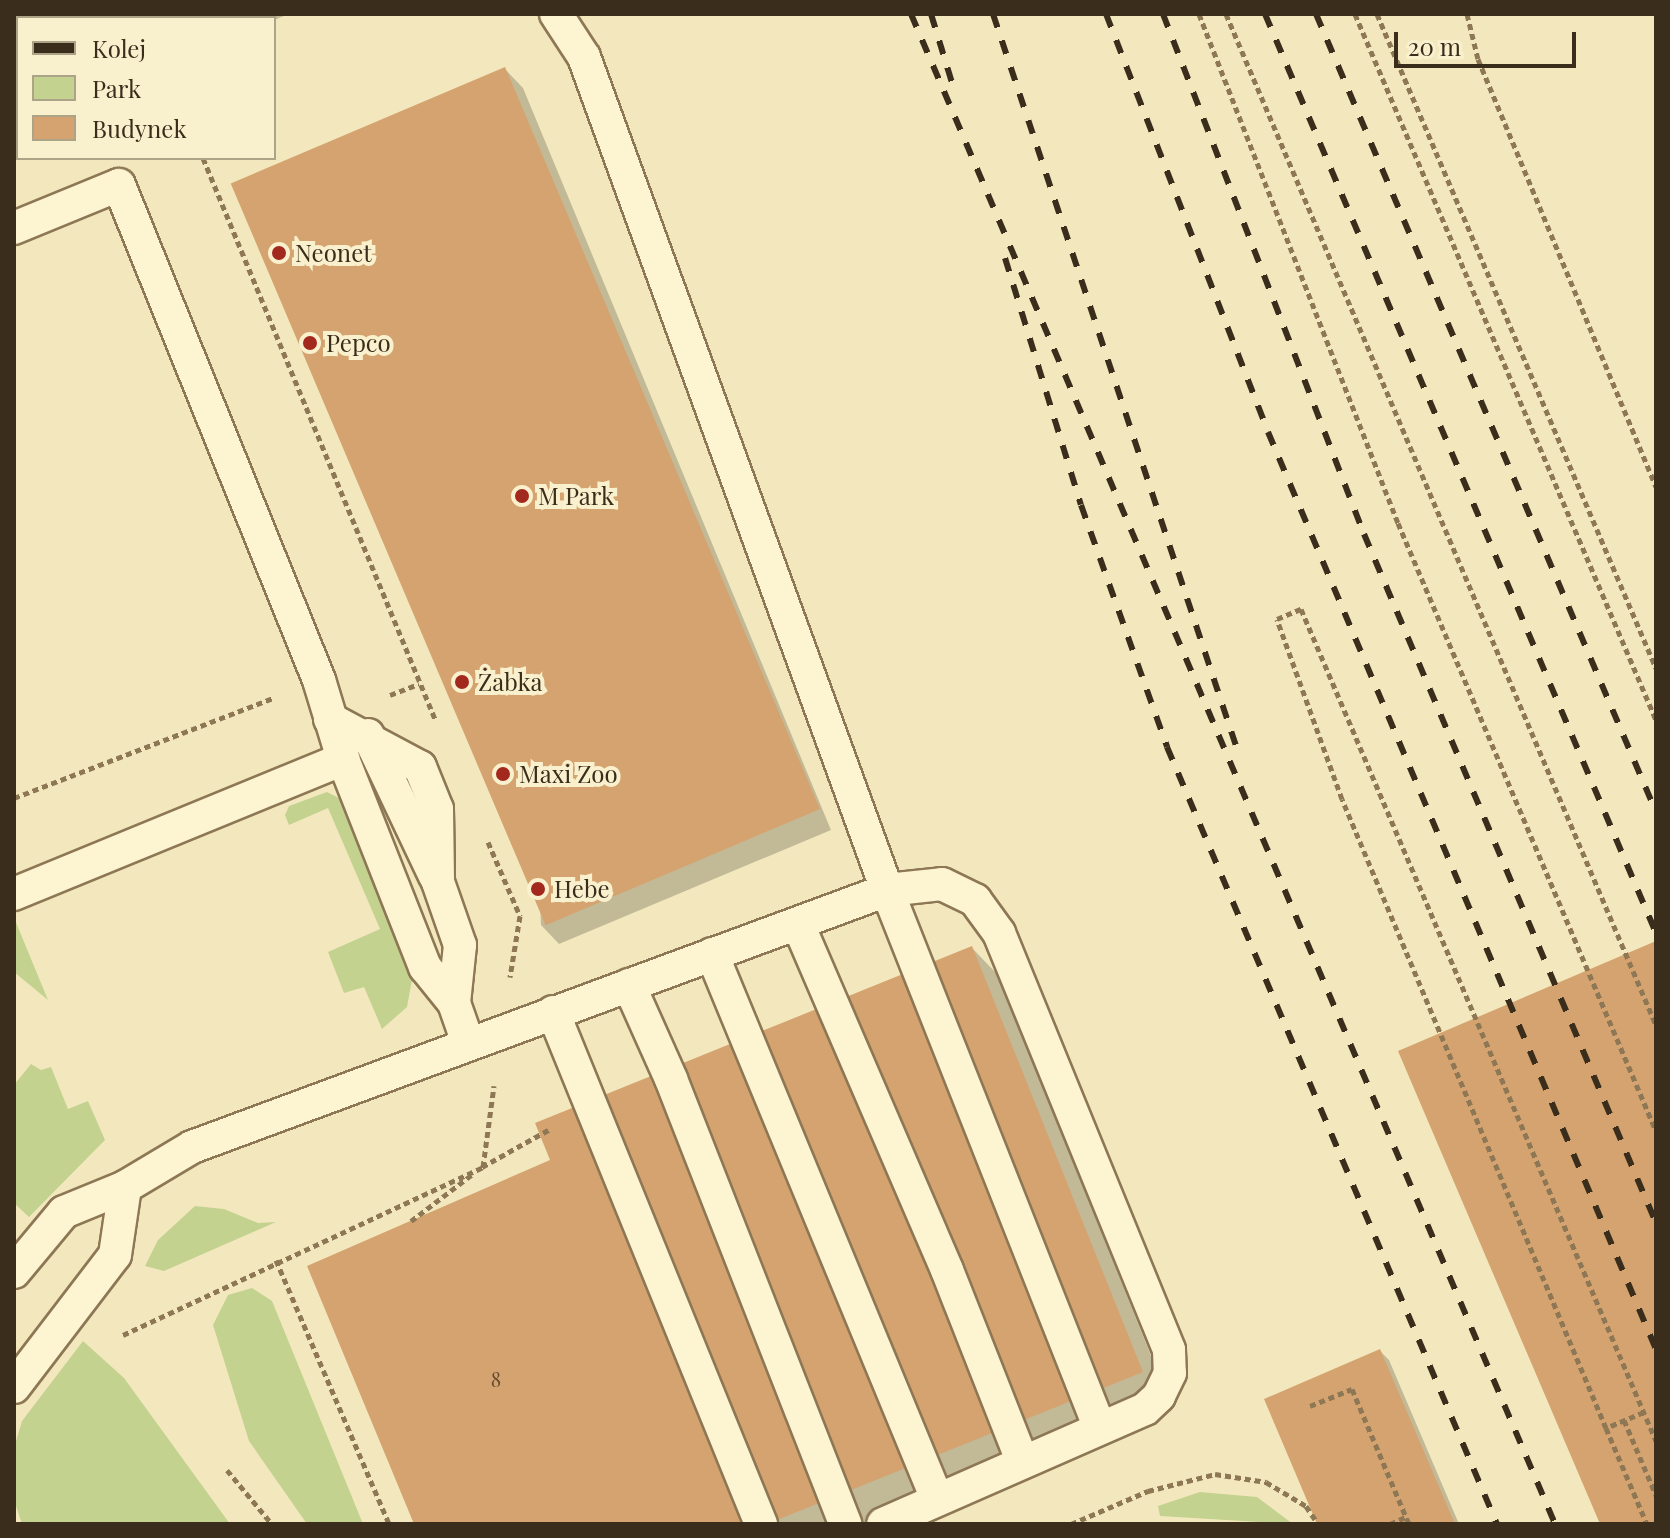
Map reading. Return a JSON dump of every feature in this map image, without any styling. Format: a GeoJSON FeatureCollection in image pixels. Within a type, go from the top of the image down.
{"type":"FeatureCollection","features":[{"type":"Feature","properties":{"kind":"lane"},"geometry":{"type":"LineString","coordinates":[[556,14],[584,57],[887,890],[1099,1426]]}},
{"type":"Feature","properties":{"kind":"lane"},"geometry":{"type":"LineString","coordinates":[[14,228],[119,185],[319,680],[343,759],[425,967],[454,1003],[468,1043]]}},
{"type":"Feature","properties":{"kind":"lane"},"geometry":{"type":"LineString","coordinates":[[330,719],[368,735],[438,882],[460,945],[454,1003]]}},
{"type":"Feature","properties":{"kind":"lane"},"geometry":{"type":"LineString","coordinates":[[14,894],[343,759]]}},
{"type":"Feature","properties":{"kind":"lane"},"geometry":{"type":"LineString","coordinates":[[14,1272],[64,1212],[125,1187],[192,1147],[887,890],[942,884],[975,900],[999,933],[1169,1350],[1170,1373],[1159,1396],[1145,1409],[1099,1426],[883,1524]]}},
{"type":"Feature","properties":{"kind":"lane"},"geometry":{"type":"LineString","coordinates":[[798,924],[947,1270],[1022,1460]]}},
{"type":"Feature","properties":{"kind":"lane"},"geometry":{"type":"LineString","coordinates":[[712,954],[937,1499]]}},
{"type":"Feature","properties":{"kind":"lane"},"geometry":{"type":"LineString","coordinates":[[629,985],[671,1079],[845,1524]]}},
{"type":"Feature","properties":{"kind":"lane"},"geometry":{"type":"LineString","coordinates":[[553,1012],[761,1524]]}},
{"type":"Feature","properties":{"kind":"lane"},"geometry":{"type":"LineString","coordinates":[[14,1387],[115,1255],[125,1187]]}},
{"type":"Feature","properties":{"kind":"path"},"geometry":{"type":"LineString","coordinates":[[1199,14],[1398,523],[1656,1131]]}},
{"type":"Feature","properties":{"kind":"path"},"geometry":{"type":"LineString","coordinates":[[1226,14],[1656,1025]]}},
{"type":"Feature","properties":{"kind":"path"},"geometry":{"type":"LineString","coordinates":[[1355,14],[1656,720]]}},
{"type":"Feature","properties":{"kind":"path"},"geometry":{"type":"LineString","coordinates":[[1377,14],[1656,668]]}},
{"type":"Feature","properties":{"kind":"path"},"geometry":{"type":"LineString","coordinates":[[1467,14],[1478,59],[1656,486]]}},
{"type":"Feature","properties":{"kind":"path"},"geometry":{"type":"LineString","coordinates":[[1647,1524],[1380,897],[1277,619],[1301,609],[1656,1441]]}},
{"type":"Feature","properties":{"kind":"path"},"geometry":{"type":"LineString","coordinates":[[14,798],[319,680],[375,701],[419,684]]}},
{"type":"Feature","properties":{"kind":"path"},"geometry":{"type":"LineString","coordinates":[[411,1221],[483,1167],[549,1130]]}},
{"type":"Feature","properties":{"kind":"path"},"geometry":{"type":"LineString","coordinates":[[276,1260],[388,1524]]}},
{"type":"Feature","properties":{"kind":"path"},"geometry":{"type":"LineString","coordinates":[[1310,1406],[1352,1389],[1408,1521],[1390,1524]]}},
{"type":"Feature","properties":{"kind":"path"},"geometry":{"type":"LineString","coordinates":[[1606,1428],[1644,1412]]}},
{"type":"Feature","properties":{"kind":"path"},"geometry":{"type":"LineString","coordinates":[[1624,1420],[1656,1495]]}},
{"type":"Feature","properties":{"kind":"path"},"geometry":{"type":"LineString","coordinates":[[227,1470],[272,1524]]}},
{"type":"Feature","properties":{"kind":"path"},"geometry":{"type":"LineString","coordinates":[[1071,1524],[1148,1491],[1215,1474],[1266,1482],[1306,1506],[1318,1524]]}},
{"type":"Feature","properties":{"kind":"green space"},"geometry":{"type":"Polygon","coordinates":[[[327,792],[339,798],[412,980],[407,1007],[382,1029],[364,987],[344,993],[328,952],[380,929],[328,808],[289,825],[285,815],[289,806],[327,792]]]}},
{"type":"Feature","properties":{"kind":"green space"},"geometry":{"type":"Polygon","coordinates":[[[15,920],[48,1000],[14,972],[15,920]]]}},
{"type":"Feature","properties":{"kind":"green space"},"geometry":{"type":"Polygon","coordinates":[[[31,1064],[41,1070],[51,1067],[68,1109],[88,1101],[105,1140],[29,1217],[14,1203],[14,1085],[31,1064]]]}},
{"type":"Feature","properties":{"kind":"green space"},"geometry":{"type":"Polygon","coordinates":[[[195,1206],[224,1209],[258,1223],[276,1222],[164,1271],[145,1266],[158,1240],[195,1206]]]}},
{"type":"Feature","properties":{"kind":"green space"},"geometry":{"type":"Polygon","coordinates":[[[252,1288],[272,1301],[363,1524],[307,1524],[249,1441],[213,1325],[228,1295],[252,1288]]]}},
{"type":"Feature","properties":{"kind":"green space"},"geometry":{"type":"Polygon","coordinates":[[[83,1341],[124,1378],[230,1524],[22,1524],[14,1500],[14,1448],[22,1421],[83,1341]]]}},
{"type":"Feature","properties":{"kind":"green space"},"geometry":{"type":"Polygon","coordinates":[[[1200,1492],[1257,1497],[1293,1524],[1160,1516],[1158,1506],[1200,1492]]]}},
{"type":"Feature","properties":{"kind":"building"},"geometry":{"type":"Polygon","coordinates":[[[14,14],[259,14],[16,16],[14,115],[14,14]]]}},
{"type":"Feature","properties":{"kind":"building","name":"M Park"},"geometry":{"type":"Polygon","coordinates":[[[505,67],[820,809],[546,925],[231,183],[505,67]]]}},
{"type":"Feature","properties":{"kind":"building"},"geometry":{"type":"Polygon","coordinates":[[[1656,941],[1656,1524],[1600,1524],[1398,1051],[1656,941]]]}},
{"type":"Feature","properties":{"kind":"building"},"geometry":{"type":"Polygon","coordinates":[[[972,946],[1143,1372],[767,1524],[414,1524],[307,1266],[550,1160],[535,1123],[972,946]]]}},
{"type":"Feature","properties":{"kind":"building"},"geometry":{"type":"Polygon","coordinates":[[[1380,1349],[1455,1524],[1317,1524],[1264,1399],[1380,1349]]]}},
{"type":"Feature","properties":{"kind":"railway"},"geometry":{"type":"LineString","coordinates":[[911,14],[1555,1524]]}},
{"type":"Feature","properties":{"kind":"railway"},"geometry":{"type":"LineString","coordinates":[[931,14],[954,89]]}},
{"type":"Feature","properties":{"kind":"railway"},"geometry":{"type":"LineString","coordinates":[[993,14],[1238,752]]}},
{"type":"Feature","properties":{"kind":"railway"},"geometry":{"type":"LineString","coordinates":[[1106,14],[1268,432],[1656,1349]]}},
{"type":"Feature","properties":{"kind":"railway"},"geometry":{"type":"LineString","coordinates":[[1163,14],[1364,534],[1656,1223]]}},
{"type":"Feature","properties":{"kind":"railway"},"geometry":{"type":"LineString","coordinates":[[1265,14],[1656,933]]}},
{"type":"Feature","properties":{"kind":"railway"},"geometry":{"type":"LineString","coordinates":[[1316,14],[1656,812]]}},
{"type":"Feature","properties":{"kind":"railway"},"geometry":{"type":"LineString","coordinates":[[1005,258],[1081,505],[1167,747],[1497,1524]]}},
{"type":"Feature","properties":{"kind":"place","name":"Neonet"},"geometry":{"type":"Point","coordinates":[279,253]}},
{"type":"Feature","properties":{"kind":"place","name":"Pepco"},"geometry":{"type":"Point","coordinates":[310,343]}},
{"type":"Feature","properties":{"kind":"place","name":"M Park"},"geometry":{"type":"Point","coordinates":[522,496]}},
{"type":"Feature","properties":{"kind":"place","name":"Żabka"},"geometry":{"type":"Point","coordinates":[462,682]}},
{"type":"Feature","properties":{"kind":"place","name":"Maxi Zoo"},"geometry":{"type":"Point","coordinates":[503,774]}},
{"type":"Feature","properties":{"kind":"place","name":"Hebe"},"geometry":{"type":"Point","coordinates":[538,889]}}]}
